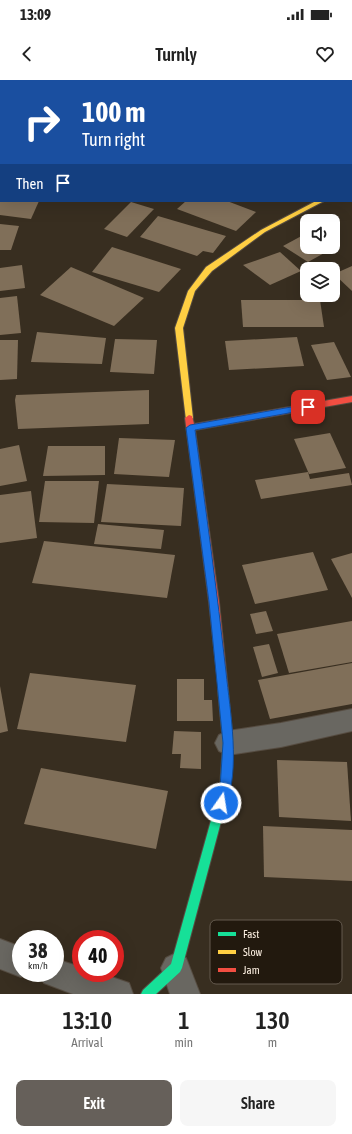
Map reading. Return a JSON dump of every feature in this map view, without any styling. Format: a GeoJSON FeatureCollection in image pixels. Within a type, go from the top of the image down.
{"type":"FeatureCollection","features":[{"type":"Feature","properties":{"kind":"street"},"geometry":{"type":"LineString","coordinates":[[147,994],[181,981],[226,788],[228,743],[214,602],[190,428],[179,328],[192,291],[210,269],[257,235],[319,202]]}},
{"type":"Feature","properties":{"kind":"street"},"geometry":{"type":"LineString","coordinates":[[190,428],[352,399]]}},
{"type":"Feature","properties":{"kind":"street"},"geometry":{"type":"LineString","coordinates":[[228,743],[281,735],[352,720]]}},
{"type":"Feature","properties":{"kind":"street"},"geometry":{"type":"LineString","coordinates":[[0,954],[12,959]]}},
{"type":"Feature","properties":{"kind":"street"},"geometry":{"type":"LineString","coordinates":[[64,976],[118,994]]}},
{"type":"Feature","properties":{"kind":"building"},"geometry":{"type":"Polygon","coordinates":[[[0,202],[39,202],[31,219],[0,215],[0,202]]]}},
{"type":"Feature","properties":{"kind":"building"},"geometry":{"type":"Polygon","coordinates":[[[131,202],[154,209],[127,237],[104,229],[131,202]]]}},
{"type":"Feature","properties":{"kind":"building"},"geometry":{"type":"Polygon","coordinates":[[[185,202],[230,202],[256,212],[236,231],[177,209],[185,202]]]}},
{"type":"Feature","properties":{"kind":"building"},"geometry":{"type":"Polygon","coordinates":[[[158,216],[226,236],[213,253],[203,251],[197,256],[140,237],[158,216]]]}},
{"type":"Feature","properties":{"kind":"building"},"geometry":{"type":"Polygon","coordinates":[[[0,224],[19,226],[11,250],[0,250],[0,224]]]}},
{"type":"Feature","properties":{"kind":"building"},"geometry":{"type":"Polygon","coordinates":[[[300,237],[300,254],[322,254],[308,262],[283,246],[300,237]]]}},
{"type":"Feature","properties":{"kind":"building"},"geometry":{"type":"Polygon","coordinates":[[[112,247],[181,269],[159,292],[92,272],[112,247]]]}},
{"type":"Feature","properties":{"kind":"building"},"geometry":{"type":"Polygon","coordinates":[[[280,252],[300,271],[270,285],[243,265],[280,252]]]}},
{"type":"Feature","properties":{"kind":"building"},"geometry":{"type":"Polygon","coordinates":[[[22,265],[25,288],[0,291],[0,268],[22,265]]]}},
{"type":"Feature","properties":{"kind":"building"},"geometry":{"type":"Polygon","coordinates":[[[352,266],[352,291],[340,280],[340,271],[352,266]]]}},
{"type":"Feature","properties":{"kind":"building"},"geometry":{"type":"Polygon","coordinates":[[[71,267],[144,298],[114,326],[40,295],[71,267]]]}},
{"type":"Feature","properties":{"kind":"building"},"geometry":{"type":"Polygon","coordinates":[[[17,296],[21,333],[0,335],[0,298],[17,296]]]}},
{"type":"Feature","properties":{"kind":"building"},"geometry":{"type":"Polygon","coordinates":[[[241,300],[300,300],[300,302],[320,302],[324,327],[243,327],[241,300]]]}},
{"type":"Feature","properties":{"kind":"building"},"geometry":{"type":"Polygon","coordinates":[[[37,332],[106,338],[102,364],[31,362],[37,332]]]}},
{"type":"Feature","properties":{"kind":"building"},"geometry":{"type":"Polygon","coordinates":[[[297,337],[304,366],[229,370],[225,341],[297,337]]]}},
{"type":"Feature","properties":{"kind":"building"},"geometry":{"type":"Polygon","coordinates":[[[115,339],[157,340],[154,374],[110,372],[115,339]]]}},
{"type":"Feature","properties":{"kind":"building"},"geometry":{"type":"Polygon","coordinates":[[[0,340],[18,340],[17,379],[0,380],[0,340]]]}},
{"type":"Feature","properties":{"kind":"building"},"geometry":{"type":"Polygon","coordinates":[[[334,342],[351,377],[327,380],[311,345],[334,342]]]}},
{"type":"Feature","properties":{"kind":"building"},"geometry":{"type":"Polygon","coordinates":[[[149,390],[149,424],[18,429],[15,400],[16,395],[149,390]]]}},
{"type":"Feature","properties":{"kind":"building"},"geometry":{"type":"Polygon","coordinates":[[[330,433],[346,468],[309,474],[294,439],[330,433]]]}},
{"type":"Feature","properties":{"kind":"building"},"geometry":{"type":"Polygon","coordinates":[[[119,438],[175,440],[169,477],[114,474],[119,438]]]}},
{"type":"Feature","properties":{"kind":"building"},"geometry":{"type":"Polygon","coordinates":[[[19,445],[27,481],[0,486],[0,449],[19,445]]]}},
{"type":"Feature","properties":{"kind":"building"},"geometry":{"type":"Polygon","coordinates":[[[48,446],[105,446],[105,475],[43,476],[48,446]]]}},
{"type":"Feature","properties":{"kind":"building"},"geometry":{"type":"Polygon","coordinates":[[[308,472],[310,479],[349,473],[352,485],[261,499],[255,480],[308,472]]]}},
{"type":"Feature","properties":{"kind":"building"},"geometry":{"type":"Polygon","coordinates":[[[45,481],[99,481],[94,523],[39,522],[45,481]]]}},
{"type":"Feature","properties":{"kind":"building"},"geometry":{"type":"Polygon","coordinates":[[[107,484],[184,488],[181,526],[101,522],[107,484]]]}},
{"type":"Feature","properties":{"kind":"building"},"geometry":{"type":"Polygon","coordinates":[[[31,491],[37,538],[0,543],[0,495],[31,491]]]}},
{"type":"Feature","properties":{"kind":"building"},"geometry":{"type":"Polygon","coordinates":[[[98,524],[164,530],[161,549],[94,544],[98,524]]]}},
{"type":"Feature","properties":{"kind":"building"},"geometry":{"type":"Polygon","coordinates":[[[44,541],[175,555],[167,598],[32,583],[44,541]]]}},
{"type":"Feature","properties":{"kind":"building"},"geometry":{"type":"Polygon","coordinates":[[[313,552],[328,590],[255,604],[242,565],[313,552]]]}},
{"type":"Feature","properties":{"kind":"building"},"geometry":{"type":"Polygon","coordinates":[[[352,553],[352,598],[331,559],[352,553]]]}},
{"type":"Feature","properties":{"kind":"building"},"geometry":{"type":"Polygon","coordinates":[[[266,611],[273,631],[256,634],[250,614],[266,611]]]}},
{"type":"Feature","properties":{"kind":"building"},"geometry":{"type":"Polygon","coordinates":[[[352,621],[352,662],[289,673],[277,634],[352,621]]]}},
{"type":"Feature","properties":{"kind":"building"},"geometry":{"type":"Polygon","coordinates":[[[269,644],[278,673],[262,677],[253,647],[269,644]]]}},
{"type":"Feature","properties":{"kind":"building"},"geometry":{"type":"Polygon","coordinates":[[[352,663],[352,704],[270,719],[258,680],[352,663]]]}},
{"type":"Feature","properties":{"kind":"building"},"geometry":{"type":"Polygon","coordinates":[[[30,673],[136,685],[126,742],[17,729],[30,673]]]}},
{"type":"Feature","properties":{"kind":"building"},"geometry":{"type":"Polygon","coordinates":[[[177,679],[204,679],[204,700],[212,700],[213,721],[177,721],[177,679]]]}},
{"type":"Feature","properties":{"kind":"building"},"geometry":{"type":"Polygon","coordinates":[[[0,686],[8,731],[0,733],[0,686]]]}},
{"type":"Feature","properties":{"kind":"building"},"geometry":{"type":"Polygon","coordinates":[[[174,731],[201,732],[201,769],[180,768],[181,754],[172,754],[174,731]]]}},
{"type":"Feature","properties":{"kind":"building"},"geometry":{"type":"Polygon","coordinates":[[[277,760],[347,762],[351,821],[279,817],[277,760]]]}},
{"type":"Feature","properties":{"kind":"building"},"geometry":{"type":"Polygon","coordinates":[[[41,768],[168,791],[156,849],[24,824],[41,768]]]}},
{"type":"Feature","properties":{"kind":"building"},"geometry":{"type":"Polygon","coordinates":[[[263,826],[352,830],[352,881],[264,877],[263,826]]]}},
{"type":"Feature","properties":{"kind":"traffic: fast"},"geometry":{"type":"LineString","coordinates":[[147,994],[176,968],[225,788],[228,743],[223,690]]}},
{"type":"Feature","properties":{"kind":"traffic: slow"},"geometry":{"type":"LineString","coordinates":[[189,418],[179,328],[192,291],[209,269],[263,231],[319,202]]}},
{"type":"Feature","properties":{"kind":"traffic: jam"},"geometry":{"type":"LineString","coordinates":[[190,428],[352,399]]}},
{"type":"Feature","properties":{"kind":"traffic: jam"},"geometry":{"type":"LineString","coordinates":[[189,418],[214,602],[223,690]]}},
{"type":"Feature","properties":{"kind":"route"},"geometry":{"type":"LineString","coordinates":[[221,803],[226,788],[228,743],[214,602],[190,428],[308,407]]}}]}
